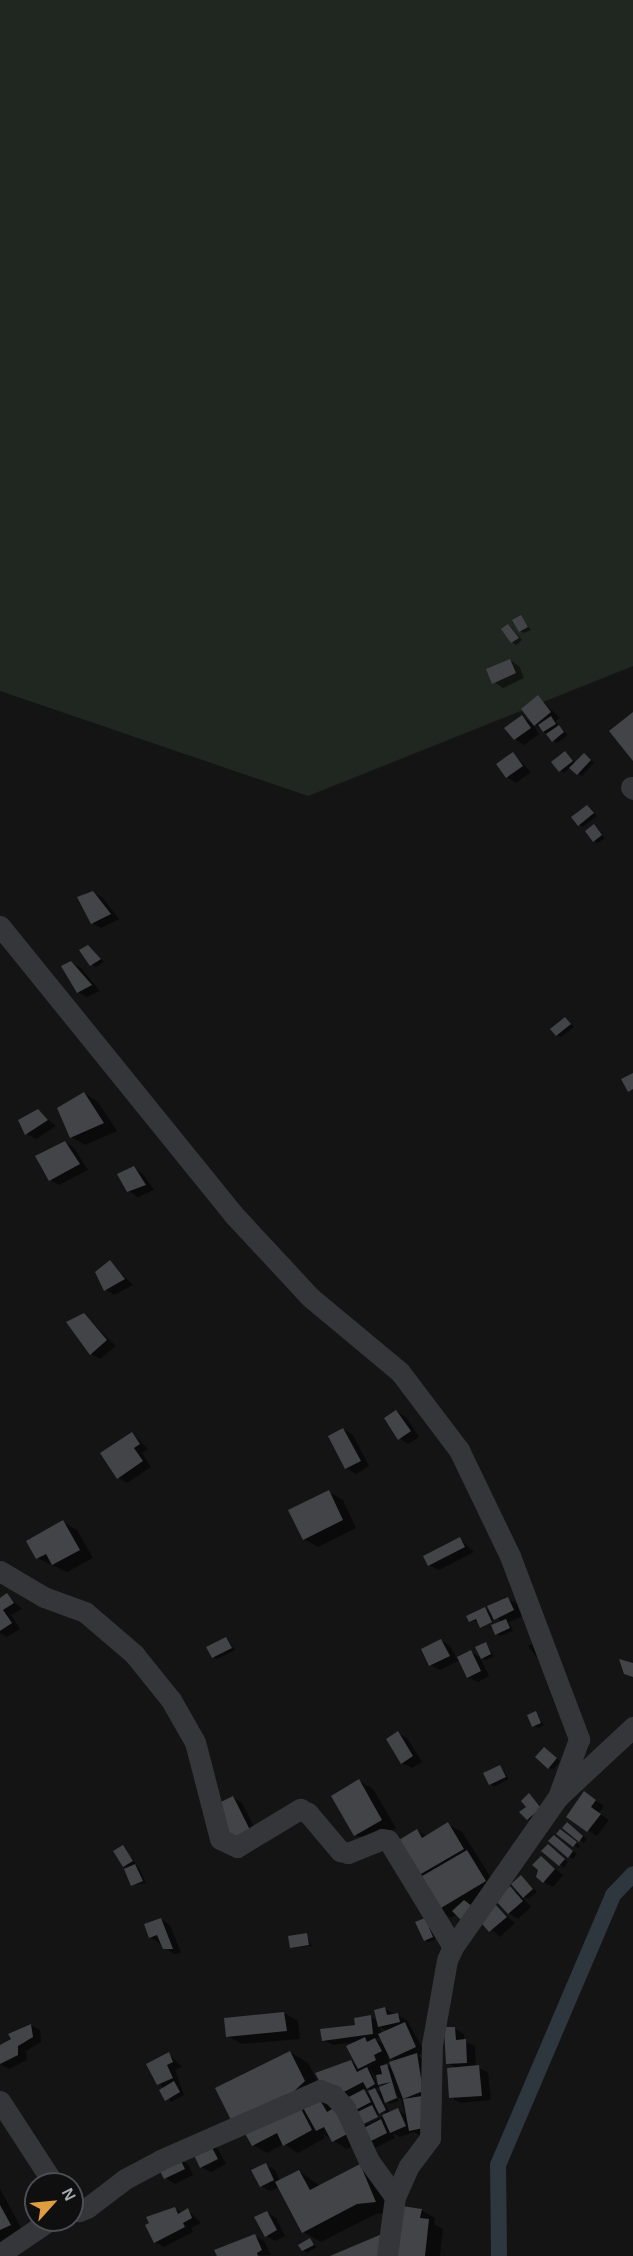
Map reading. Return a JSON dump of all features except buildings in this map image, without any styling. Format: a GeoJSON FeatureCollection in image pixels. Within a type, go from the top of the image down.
{"type":"FeatureCollection","features":[{"type":"Feature","properties":{"kind":"street"},"geometry":{"type":"LineString","coordinates":[[0,926],[233,1214],[310,1297],[400,1372],[459,1450],[510,1556],[579,1739],[558,1797]]}},
{"type":"Feature","properties":{"kind":"street"},"geometry":{"type":"LineString","coordinates":[[0,1571],[44,1597],[85,1612],[134,1654],[171,1700],[195,1742],[220,1839],[237,1847],[300,1809],[308,1813],[340,1851],[348,1853],[382,1839],[388,1840],[453,1947]]}},
{"type":"Feature","properties":{"kind":"street"},"geometry":{"type":"LineString","coordinates":[[387,2256],[395,2197],[409,2166],[430,2138],[432,2045],[447,1960],[453,1947],[558,1797],[633,1727]]}},
{"type":"Feature","properties":{"kind":"street"},"geometry":{"type":"LineString","coordinates":[[84,2209],[124,2179],[160,2160],[320,2090],[333,2095],[345,2108],[369,2161],[395,2197]]}},
{"type":"Feature","properties":{"kind":"street"},"geometry":{"type":"LineString","coordinates":[[0,2101],[46,2172]]}},
{"type":"Feature","properties":{"kind":"street"},"geometry":{"type":"LineString","coordinates":[[0,2254],[32,2232]]}},
{"type":"Feature","properties":{"kind":"shaded area"},"geometry":{"type":"Polygon","coordinates":[[[0,0],[633,0],[633,666],[308,796],[0,691],[0,0]]]}},
{"type":"Feature","properties":{"kind":"waterway"},"geometry":{"type":"LineString","coordinates":[[499,2256],[498,2165],[613,1895],[633,1874]]}}]}
